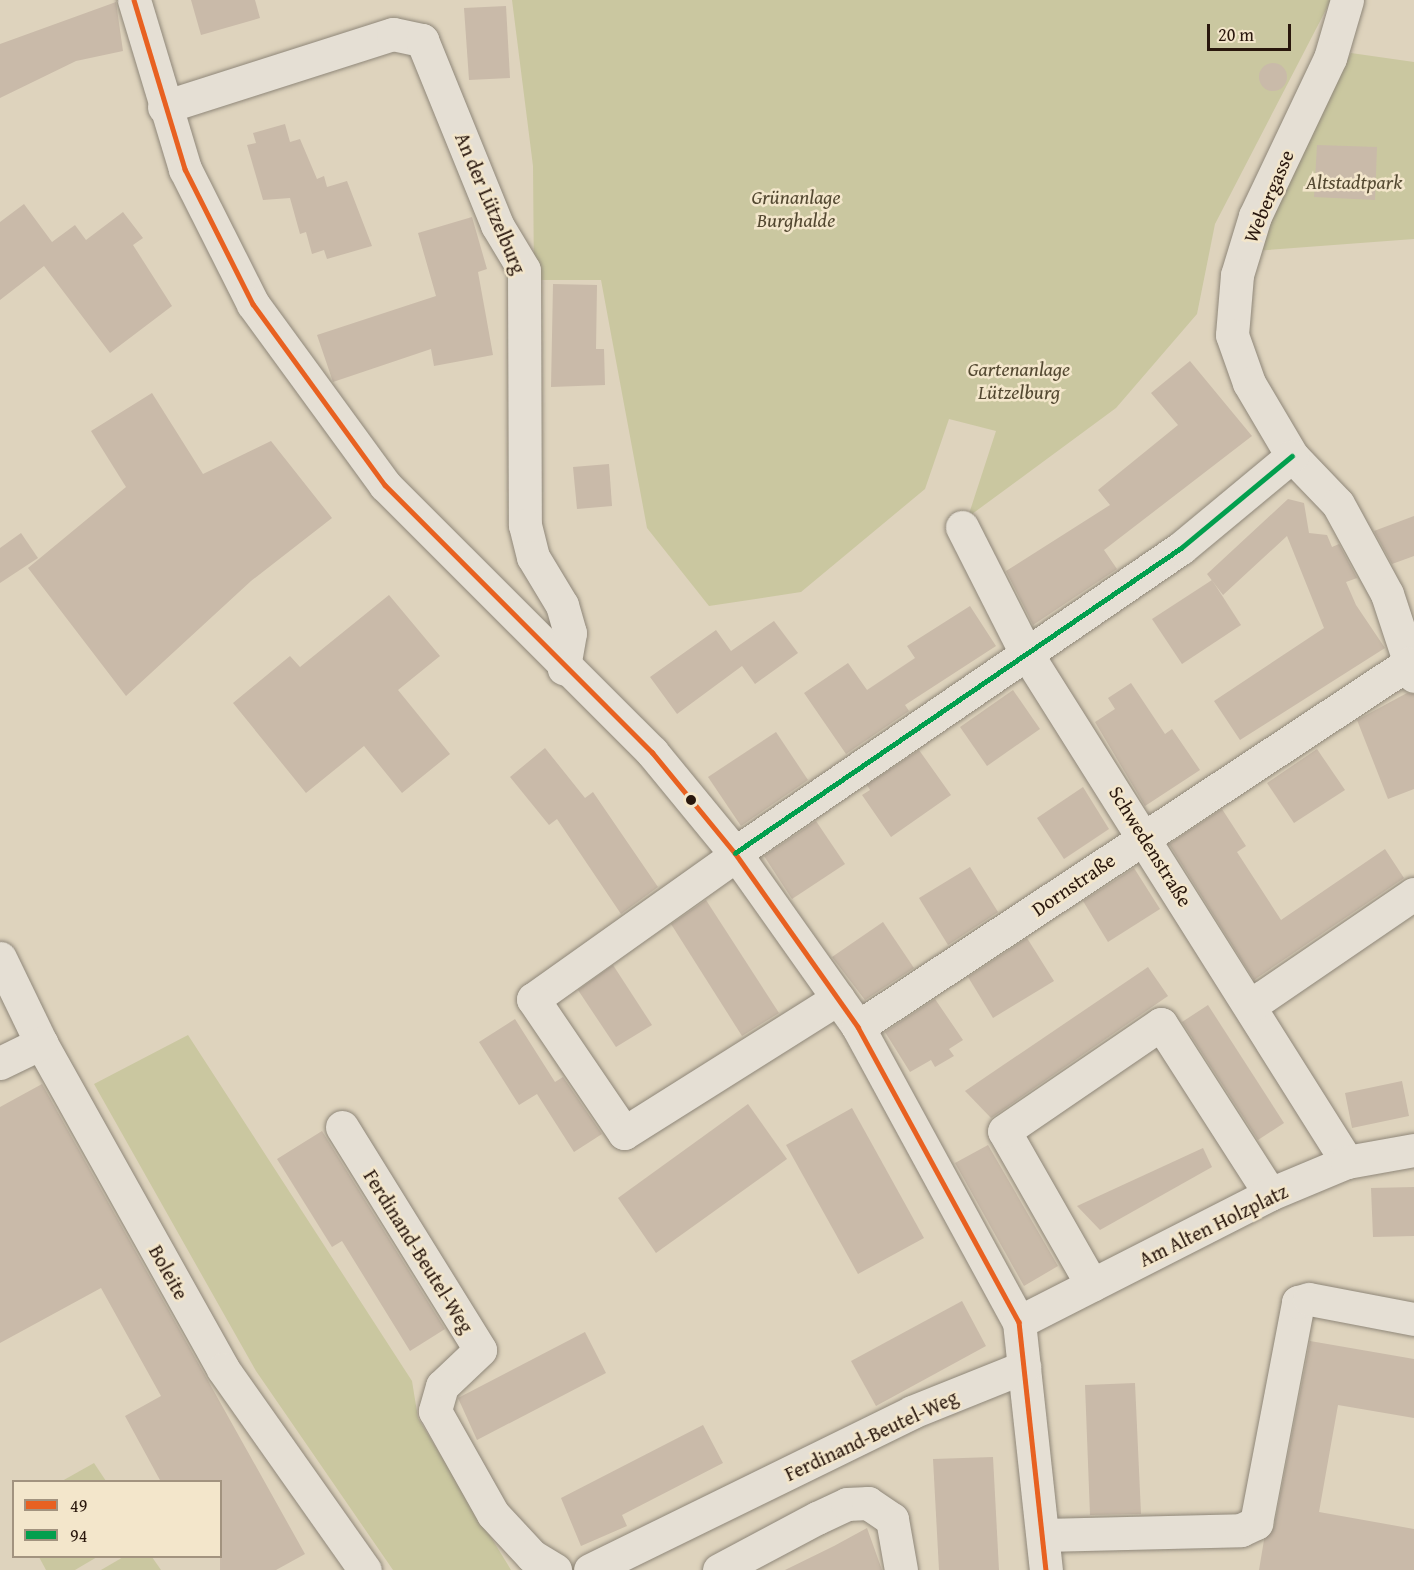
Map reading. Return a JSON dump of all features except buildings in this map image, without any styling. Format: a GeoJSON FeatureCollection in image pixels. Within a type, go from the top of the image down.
{"type":"FeatureCollection","features":[{"type":"Feature","properties":{"kind":"street"},"geometry":{"type":"LineString","coordinates":[[134,0],[164,107],[214,233],[254,304],[385,485],[564,668],[652,752],[736,854],[858,1027],[1019,1322],[1046,1570]]}},
{"type":"Feature","properties":{"kind":"street","name":"Webergasse"},"geometry":{"type":"LineString","coordinates":[[1347,0],[1330,58],[1255,216],[1237,275],[1232,335],[1249,383],[1292,456],[1338,504],[1387,594],[1411,669]]}},
{"type":"Feature","properties":{"kind":"street","name":"An der Lützelburg"},"geometry":{"type":"LineString","coordinates":[[164,107],[393,34],[422,40],[497,225],[524,270],[525,525],[533,557],[562,605],[570,633],[564,668]]}},
{"type":"Feature","properties":{"kind":"street"},"geometry":{"type":"LineString","coordinates":[[838,998],[624,1133],[533,999],[1025,651],[1181,548],[1292,456]]}},
{"type":"Feature","properties":{"kind":"street","name":"Schwedenstraße"},"geometry":{"type":"LineString","coordinates":[[962,527],[1025,651],[1146,836],[1347,1162]]}},
{"type":"Feature","properties":{"kind":"street","name":"Dornstraße"},"geometry":{"type":"LineString","coordinates":[[858,1027],[1146,836],[1411,669]]}},
{"type":"Feature","properties":{"kind":"street"},"geometry":{"type":"LineString","coordinates":[[1251,1005],[1414,894]]}},
{"type":"Feature","properties":{"kind":"street","name":"Boleite"},"geometry":{"type":"LineString","coordinates":[[0,958],[41,1043],[223,1370],[365,1570]]}},
{"type":"Feature","properties":{"kind":"street"},"geometry":{"type":"LineString","coordinates":[[1092,1285],[1004,1131],[1161,1024],[1270,1194]]}},
{"type":"Feature","properties":{"kind":"street"},"geometry":{"type":"LineString","coordinates":[[0,1063],[41,1043]]}},
{"type":"Feature","properties":{"kind":"street","name":"Ferdinand-Beutel-Weg"},"geometry":{"type":"LineString","coordinates":[[342,1127],[480,1350],[442,1386],[435,1411],[494,1514],[532,1556],[555,1570]]}},
{"type":"Feature","properties":{"kind":"street","name":"Am Alten Holzplatz"},"geometry":{"type":"LineString","coordinates":[[1019,1322],[1270,1194],[1347,1162],[1414,1150]]}},
{"type":"Feature","properties":{"kind":"street"},"geometry":{"type":"LineString","coordinates":[[1043,1535],[1241,1530],[1256,1523],[1298,1302],[1309,1299],[1414,1318]]}},
{"type":"Feature","properties":{"kind":"street","name":"Ferdinand-Beutel-Weg"},"geometry":{"type":"LineString","coordinates":[[590,1570],[912,1412],[1024,1367]]}},
{"type":"Feature","properties":{"kind":"street"},"geometry":{"type":"LineString","coordinates":[[719,1570],[847,1504],[868,1503],[892,1520],[901,1570]]}},
{"type":"Feature","properties":{"kind":"green space","name":"Grünanlage Burghalde"},"geometry":{"type":"Polygon","coordinates":[[[512,0],[1331,0],[1215,224],[1197,314],[1116,408],[968,517],[996,431],[949,419],[925,489],[801,592],[709,606],[647,528],[601,280],[534,280],[533,166],[512,0]]]}},
{"type":"Feature","properties":{"kind":"green space","name":"Altstadtpark"},"geometry":{"type":"Polygon","coordinates":[[[1351,53],[1414,62],[1414,239],[1254,251],[1351,53]]]}},
{"type":"Feature","properties":{"kind":"green space"},"geometry":{"type":"Polygon","coordinates":[[[188,1035],[412,1381],[418,1418],[511,1570],[393,1570],[256,1371],[94,1084],[188,1035]]]}},
{"type":"Feature","properties":{"kind":"green space"},"geometry":{"type":"Polygon","coordinates":[[[94,1463],[105,1480],[64,1480],[94,1463]]]}},
{"type":"Feature","properties":{"kind":"green space"},"geometry":{"type":"Polygon","coordinates":[[[40,1558],[95,1558],[75,1570],[46,1570],[40,1558]]]}},
{"type":"Feature","properties":{"kind":"green space"},"geometry":{"type":"Polygon","coordinates":[[[122,1558],[153,1558],[161,1570],[101,1570],[122,1558]]]}},
{"type":"Feature","properties":{"kind":"transit line","name":"49"},"geometry":{"type":"LineString","coordinates":[[134,0],[185,169],[253,304],[385,485],[652,752],[735,853],[858,1027],[1019,1322],[1046,1570]]}},
{"type":"Feature","properties":{"kind":"transit line","name":"94"},"geometry":{"type":"LineString","coordinates":[[735,853],[1181,548],[1292,456]]}},
{"type":"Feature","properties":{"kind":"park label","name":"Gartenanlage Lützelburg"},"geometry":{"type":"Point","coordinates":[1019,380]}}]}
